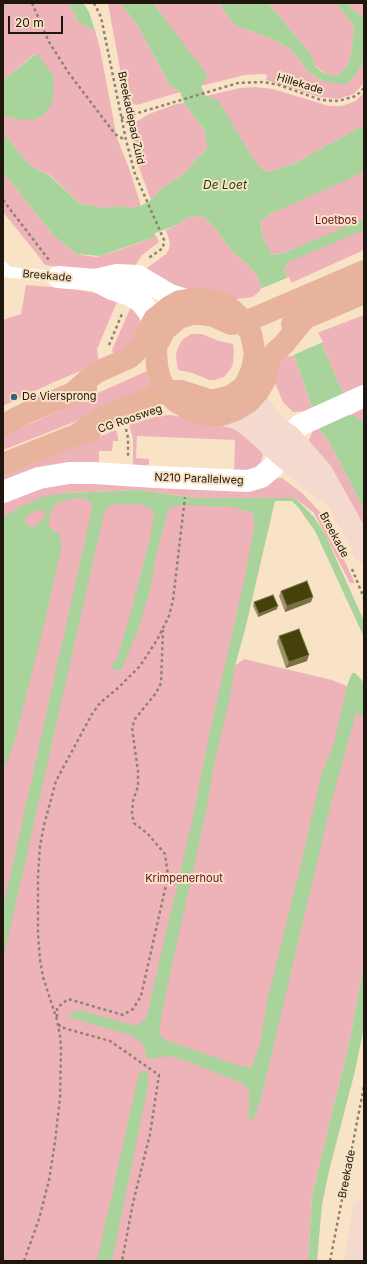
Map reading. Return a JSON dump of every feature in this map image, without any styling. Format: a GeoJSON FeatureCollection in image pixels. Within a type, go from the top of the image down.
{"type":"FeatureCollection","features":[{"type":"Feature","properties":{"kind":"main road"},"geometry":{"type":"LineString","coordinates":[[3,425],[30,411],[73,393],[96,373],[129,358],[154,336],[179,318],[193,314],[207,315],[232,324],[245,322],[274,322],[307,306],[364,272]]}},
{"type":"Feature","properties":{"kind":"main road"},"geometry":{"type":"LineString","coordinates":[[274,322],[307,306],[364,293]]}},
{"type":"Feature","properties":{"kind":"main road"},"geometry":{"type":"LineString","coordinates":[[199,298],[212,300],[236,308],[247,307],[274,322],[275,352],[258,375],[243,407],[222,415],[199,414],[185,408],[175,401],[167,392],[158,372],[154,336],[168,307],[186,300],[199,298]]}},
{"type":"Feature","properties":{"kind":"main road"},"geometry":{"type":"LineString","coordinates":[[226,305],[245,322],[251,334],[258,375]]}},
{"type":"Feature","properties":{"kind":"main road"},"geometry":{"type":"LineString","coordinates":[[167,392],[181,391],[209,400],[224,398],[231,396],[258,375]]}},
{"type":"Feature","properties":{"kind":"main road","name":"Breekade"},"geometry":{"type":"LineString","coordinates":[[258,375],[260,407],[279,429],[285,445]]}},
{"type":"Feature","properties":{"kind":"main road","name":"CG Roosweg"},"geometry":{"type":"LineString","coordinates":[[76,435],[101,418],[167,392]]}},
{"type":"Feature","properties":{"kind":"main road","name":"CG Roosweg"},"geometry":{"type":"LineString","coordinates":[[3,464],[76,435],[106,429],[159,408],[169,406],[185,408]]}},
{"type":"Feature","properties":{"kind":"main road","name":"Breekade"},"geometry":{"type":"LineString","coordinates":[[222,415],[236,418],[285,445],[321,471],[358,537],[357,559]]}},
{"type":"Feature","properties":{"kind":"main road"},"geometry":{"type":"LineString","coordinates":[[355,1261],[364,1210]]}},
{"type":"Feature","properties":{"kind":"street","name":"Breekade"},"geometry":{"type":"LineString","coordinates":[[58,277],[95,280],[117,275],[138,276],[170,295],[186,300]]}},
{"type":"Feature","properties":{"kind":"street","name":"Breekade"},"geometry":{"type":"LineString","coordinates":[[95,280],[112,289],[130,295],[146,308],[154,336]]}},
{"type":"Feature","properties":{"kind":"street","name":"N210 Parallelweg"},"geometry":{"type":"LineString","coordinates":[[3,492],[39,478],[69,473],[248,480],[260,477],[274,466],[285,445],[300,425],[360,398]]}},
{"type":"Feature","properties":{"kind":"lane","name":"Breekade"},"geometry":{"type":"LineString","coordinates":[[3,267],[8,272],[58,277]]}},
{"type":"Feature","properties":{"kind":"path"},"geometry":{"type":"LineString","coordinates":[[32,3],[49,42],[68,72],[115,134],[126,140]]}},
{"type":"Feature","properties":{"kind":"path","name":"Breekadepad Zuid"},"geometry":{"type":"LineString","coordinates":[[94,3],[101,17],[126,140],[135,174],[142,193],[164,240],[163,248],[146,261],[138,276]]}},
{"type":"Feature","properties":{"kind":"path","name":"Hillekade"},"geometry":{"type":"LineString","coordinates":[[122,118],[238,82],[263,82],[279,85],[321,100],[338,101],[356,96],[364,88]]}},
{"type":"Feature","properties":{"kind":"path"},"geometry":{"type":"LineString","coordinates":[[3,200],[53,264],[58,277]]}},
{"type":"Feature","properties":{"kind":"path"},"geometry":{"type":"LineString","coordinates":[[122,1261],[133,1204],[150,1134],[159,1075],[110,1041],[60,1027],[43,977],[40,960],[38,934],[38,876],[40,846],[51,796],[64,765],[92,714],[100,703],[118,688],[140,666],[169,616],[173,600],[184,507]]}},
{"type":"Feature","properties":{"kind":"path","name":"Breekade"},"geometry":{"type":"LineString","coordinates":[[357,559],[364,598]]}},
{"type":"Feature","properties":{"kind":"path"},"geometry":{"type":"LineString","coordinates":[[24,1261],[33,1238],[44,1198],[55,1142],[61,1074],[61,1047],[57,1020],[57,1008],[68,1000],[123,1015],[133,1009],[141,996],[168,876],[165,854],[148,834],[134,823],[132,814],[138,786],[138,771],[132,728],[135,719],[156,693],[161,683],[164,627]]}},
{"type":"Feature","properties":{"kind":"path","name":"Breekade"},"geometry":{"type":"LineString","coordinates":[[330,1261],[364,1086]]}},
{"type":"Feature","properties":{"kind":"green space"},"geometry":{"type":"Polygon","coordinates":[[[3,3],[66,3],[73,10],[79,23],[95,30],[117,138],[129,168],[141,206],[129,208],[120,206],[104,208],[79,203],[50,175],[35,169],[26,161],[3,132],[3,115],[16,119],[36,53],[3,80],[3,3]]]}},
{"type":"Feature","properties":{"kind":"green space"},"geometry":{"type":"Polygon","coordinates":[[[108,3],[120,3],[138,26],[169,84],[180,92],[137,105],[126,102],[108,3]]]}},
{"type":"Feature","properties":{"kind":"green space"},"geometry":{"type":"Polygon","coordinates":[[[153,3],[219,3],[234,25],[270,38],[289,48],[307,71],[323,81],[358,72],[364,59],[364,83],[354,94],[338,99],[320,97],[266,80],[267,75],[264,74],[245,75],[201,86],[160,12],[153,3]]]}},
{"type":"Feature","properties":{"kind":"green space"},"geometry":{"type":"Polygon","coordinates":[[[268,3],[336,3],[354,26],[351,55],[347,66],[340,74],[334,76],[327,74],[315,66],[311,54],[268,3]]]}},
{"type":"Feature","properties":{"kind":"green space"},"geometry":{"type":"Polygon","coordinates":[[[348,3],[364,3],[364,17],[354,11],[348,3]]]}},
{"type":"Feature","properties":{"kind":"green space","name":"Loetbos"},"geometry":{"type":"Polygon","coordinates":[[[255,87],[273,89],[329,106],[341,106],[354,102],[364,93],[364,250],[291,283],[284,271],[295,248],[286,252],[271,255],[264,240],[260,221],[270,214],[319,191],[348,134],[293,164],[268,172],[261,168],[254,160],[234,128],[206,96],[240,88],[255,87]]]}},
{"type":"Feature","properties":{"kind":"green space"},"geometry":{"type":"Polygon","coordinates":[[[184,103],[205,131],[207,149],[195,160],[185,173],[160,190],[151,200],[137,162],[130,128],[134,123],[149,114],[176,104],[184,103]]]}},
{"type":"Feature","properties":{"kind":"green space"},"geometry":{"type":"Polygon","coordinates":[[[3,172],[56,238],[77,254],[96,257],[154,237],[155,234],[159,242],[142,255],[133,269],[108,270],[67,268],[45,265],[3,212],[3,172]]]}},
{"type":"Feature","properties":{"kind":"green space"},"geometry":{"type":"Polygon","coordinates":[[[199,216],[205,218],[216,229],[230,249],[249,266],[257,276],[262,289],[253,297],[236,299],[187,291],[145,272],[147,268],[166,254],[169,249],[170,243],[166,230],[177,225],[188,217],[199,216]]]}},
{"type":"Feature","properties":{"kind":"green space"},"geometry":{"type":"Polygon","coordinates":[[[26,285],[73,289],[119,297],[97,349],[99,363],[3,406],[3,320],[21,314],[26,285]]]}},
{"type":"Feature","properties":{"kind":"green space"},"geometry":{"type":"Polygon","coordinates":[[[132,304],[138,313],[141,324],[133,343],[114,355],[112,350],[132,304]]]}},
{"type":"Feature","properties":{"kind":"green space"},"geometry":{"type":"Polygon","coordinates":[[[364,315],[364,388],[343,398],[343,393],[317,333],[364,315]]]}},
{"type":"Feature","properties":{"kind":"green space"},"geometry":{"type":"Polygon","coordinates":[[[191,334],[202,334],[219,341],[233,344],[233,364],[224,377],[210,380],[192,373],[178,370],[176,357],[177,350],[182,340],[191,334]]]}},
{"type":"Feature","properties":{"kind":"green space"},"geometry":{"type":"Polygon","coordinates":[[[287,353],[294,355],[313,411],[293,412],[283,402],[275,383],[279,368],[287,353]]]}},
{"type":"Feature","properties":{"kind":"green space"},"geometry":{"type":"Polygon","coordinates":[[[149,370],[156,390],[3,450],[3,436],[149,370]]]}},
{"type":"Feature","properties":{"kind":"green space"},"geometry":{"type":"Polygon","coordinates":[[[364,407],[364,423],[349,416],[364,407]]]}},
{"type":"Feature","properties":{"kind":"green space"},"geometry":{"type":"Polygon","coordinates":[[[171,415],[230,426],[257,444],[263,455],[260,465],[254,469],[234,473],[235,440],[137,436],[136,458],[149,459],[149,464],[145,468],[133,466],[133,439],[129,425],[158,416],[171,415]]]}},
{"type":"Feature","properties":{"kind":"green space"},"geometry":{"type":"Polygon","coordinates":[[[319,428],[329,442],[364,509],[364,542],[324,474],[309,440],[313,430],[319,428]]]}},
{"type":"Feature","properties":{"kind":"green space"},"geometry":{"type":"Polygon","coordinates":[[[116,430],[118,441],[113,441],[112,451],[99,451],[99,463],[3,487],[3,475],[116,430]]]}},
{"type":"Feature","properties":{"kind":"green space"},"geometry":{"type":"Polygon","coordinates":[[[282,478],[302,493],[320,512],[327,523],[355,583],[350,583],[314,513],[295,498],[196,498],[138,490],[69,493],[3,517],[3,502],[56,482],[282,478]]]}},
{"type":"Feature","properties":{"kind":"green space","name":"Krimpenerhout"},"geometry":{"type":"Polygon","coordinates":[[[60,497],[267,503],[232,664],[236,665],[244,659],[332,680],[347,686],[347,690],[364,718],[364,962],[350,1039],[312,1196],[308,1261],[3,1261],[3,519],[60,497]]]}},
{"type":"Feature","properties":{"kind":"water"},"geometry":{"type":"Polygon","coordinates":[[[66,3],[83,3],[89,12],[95,30],[79,23],[73,10],[66,3]]]}},
{"type":"Feature","properties":{"kind":"water","name":"De Loet"},"geometry":{"type":"Polygon","coordinates":[[[120,3],[153,3],[208,76],[201,86],[206,96],[218,100],[254,160],[261,168],[268,172],[293,164],[357,129],[364,127],[364,171],[270,214],[260,222],[264,240],[272,255],[286,252],[364,219],[364,230],[288,262],[284,271],[317,333],[343,393],[343,398],[349,415],[355,416],[364,423],[364,509],[329,442],[319,428],[294,355],[289,357],[287,353],[257,276],[249,266],[230,249],[216,229],[205,218],[199,216],[188,217],[177,225],[155,233],[154,237],[100,256],[77,254],[56,238],[3,172],[3,132],[26,161],[35,169],[49,175],[79,203],[104,208],[120,206],[129,208],[141,206],[151,200],[160,190],[185,173],[195,160],[207,149],[205,131],[184,103],[180,92],[169,84],[138,26],[120,3]]]}},
{"type":"Feature","properties":{"kind":"water"},"geometry":{"type":"Polygon","coordinates":[[[219,3],[268,3],[311,54],[315,66],[322,72],[334,76],[340,74],[347,66],[351,55],[354,26],[336,3],[348,3],[354,11],[364,17],[364,59],[358,72],[347,84],[323,81],[307,71],[289,48],[270,38],[234,25],[219,3]]]}},
{"type":"Feature","properties":{"kind":"water"},"geometry":{"type":"Polygon","coordinates":[[[37,53],[53,75],[54,91],[52,104],[43,115],[34,120],[16,119],[3,115],[3,80],[37,53]]]}},
{"type":"Feature","properties":{"kind":"water"},"geometry":{"type":"Polygon","coordinates":[[[138,490],[196,498],[295,498],[314,517],[325,534],[364,621],[364,637],[315,531],[292,501],[275,501],[245,630],[235,666],[230,697],[214,764],[206,812],[162,1011],[159,1034],[166,1040],[237,1065],[252,1067],[260,1044],[268,997],[322,772],[334,744],[347,686],[352,673],[355,673],[362,680],[364,685],[364,718],[356,713],[331,803],[260,1103],[253,1120],[248,1119],[249,1088],[237,1081],[171,1056],[148,1059],[142,1043],[130,1035],[69,1017],[72,1012],[82,1011],[136,1026],[146,1019],[193,817],[210,731],[243,586],[254,528],[253,513],[234,507],[180,505],[169,508],[156,556],[150,590],[137,633],[121,670],[111,669],[118,656],[133,604],[154,517],[152,509],[139,504],[116,504],[105,509],[3,960],[3,908],[93,504],[84,498],[73,498],[55,504],[51,512],[49,527],[60,535],[61,549],[45,621],[16,736],[6,765],[3,766],[3,517],[20,507],[45,496],[69,493],[138,490]],[[37,510],[28,515],[24,520],[28,526],[34,527],[41,522],[45,516],[45,511],[37,510]]]}},
{"type":"Feature","properties":{"kind":"water"},"geometry":{"type":"Polygon","coordinates":[[[364,962],[364,1027],[355,1071],[329,1171],[322,1205],[317,1261],[308,1261],[312,1196],[350,1039],[364,962]]]}},
{"type":"Feature","properties":{"kind":"water"},"geometry":{"type":"Polygon","coordinates":[[[141,1071],[146,1071],[149,1075],[146,1096],[112,1261],[97,1261],[138,1077],[141,1071]]]}},
{"type":"Feature","properties":{"kind":"pier"},"geometry":{"type":"Polygon","coordinates":[[[289,277],[299,299],[323,342],[289,357],[260,289],[289,277]]]}},
{"type":"Feature","properties":{"kind":"building"},"geometry":{"type":"Polygon","coordinates":[[[307,581],[313,597],[287,606],[281,591],[307,581]]]}},
{"type":"Feature","properties":{"kind":"building"},"geometry":{"type":"Polygon","coordinates":[[[273,595],[278,606],[259,614],[254,602],[273,595]]]}},
{"type":"Feature","properties":{"kind":"building"},"geometry":{"type":"Polygon","coordinates":[[[299,629],[309,655],[289,662],[279,636],[299,629]]]}},
{"type":"Feature","properties":{"kind":"place","name":"De Viersprong"},"geometry":{"type":"Point","coordinates":[14,397]}}]}
